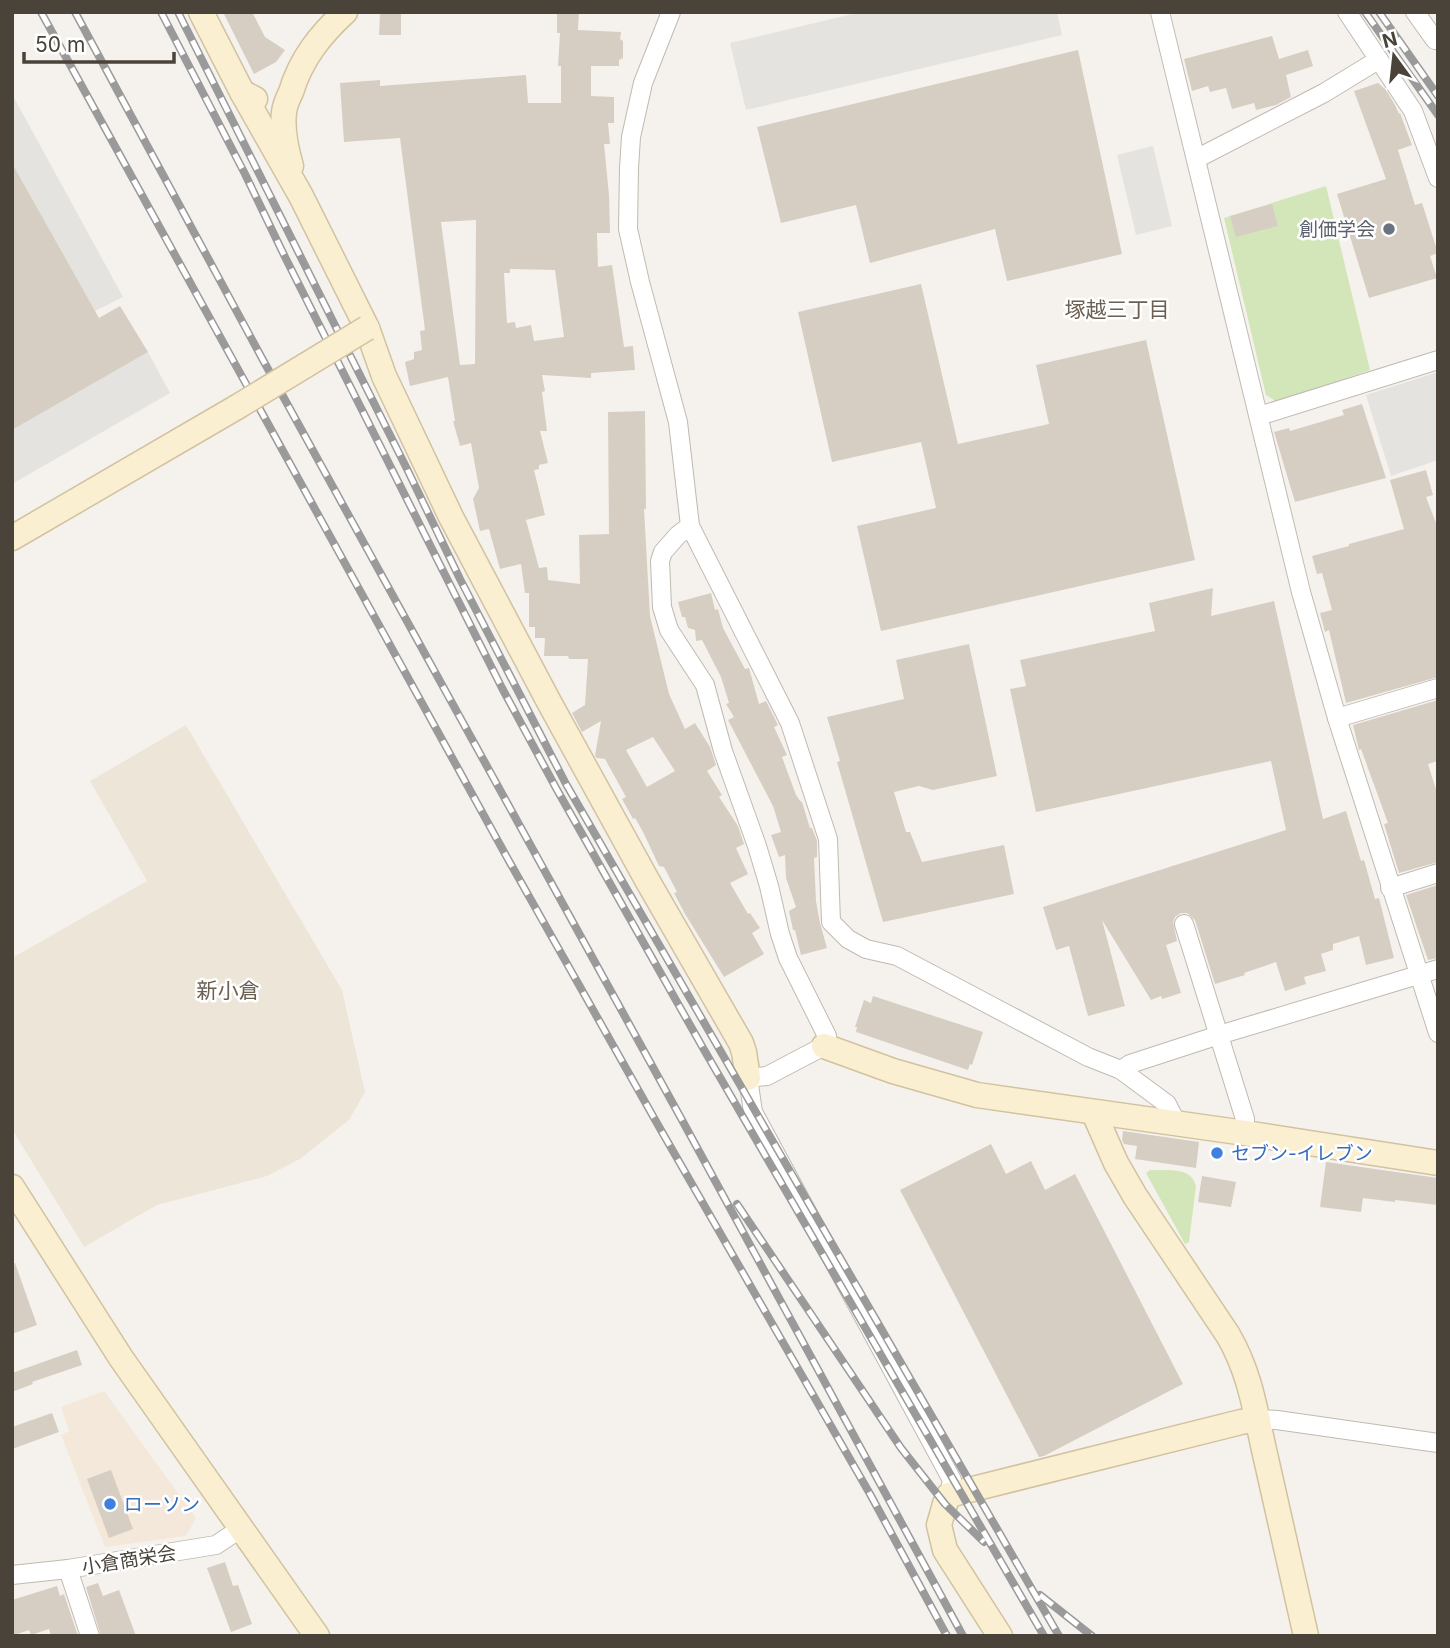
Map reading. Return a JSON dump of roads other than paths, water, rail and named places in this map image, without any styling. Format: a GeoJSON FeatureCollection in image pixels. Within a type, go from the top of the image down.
{"type":"FeatureCollection","features":[{"type":"Feature","properties":{"kind":"street"},"geometry":{"type":"LineString","coordinates":[[201,12],[301,196],[367,328],[384,376],[451,517],[555,714],[741,1043],[752,1112],[952,1480],[939,1525],[945,1550],[1000,1636]]}},
{"type":"Feature","properties":{"kind":"street"},"geometry":{"type":"LineString","coordinates":[[301,196],[286,148],[284,113],[304,59],[345,12]]}},
{"type":"Feature","properties":{"kind":"street"},"geometry":{"type":"LineString","coordinates":[[671,12],[643,83],[631,137],[628,229],[678,422],[690,526],[790,723],[828,839],[831,922],[848,939],[866,949],[897,956],[1087,1057],[1121,1070],[1167,1104],[1177,1124]]}},
{"type":"Feature","properties":{"kind":"street"},"geometry":{"type":"LineString","coordinates":[[1160,12],[1301,592],[1336,718],[1438,1034]]}},
{"type":"Feature","properties":{"kind":"street"},"geometry":{"type":"LineString","coordinates":[[1347,12],[1413,111],[1438,178]]}},
{"type":"Feature","properties":{"kind":"street"},"geometry":{"type":"LineString","coordinates":[[1415,12],[1435,40]]}},
{"type":"Feature","properties":{"kind":"street"},"geometry":{"type":"LineString","coordinates":[[1196,159],[1324,93],[1378,60]]}},
{"type":"Feature","properties":{"kind":"street"},"geometry":{"type":"LineString","coordinates":[[243,92],[284,113]]}},
{"type":"Feature","properties":{"kind":"street"},"geometry":{"type":"LineString","coordinates":[[1421,131],[1438,144]]}},
{"type":"Feature","properties":{"kind":"street"},"geometry":{"type":"LineString","coordinates":[[12,538],[219,418],[367,328]]}},
{"type":"Feature","properties":{"kind":"street"},"geometry":{"type":"LineString","coordinates":[[1259,416],[1438,360]]}},
{"type":"Feature","properties":{"kind":"street"},"geometry":{"type":"LineString","coordinates":[[690,526],[663,552],[660,561],[662,607],[669,630],[705,685],[723,751],[757,846],[788,958],[827,1036],[824,1046],[767,1076],[748,1078]]}},
{"type":"Feature","properties":{"kind":"street"},"geometry":{"type":"LineString","coordinates":[[1336,718],[1438,688]]}},
{"type":"Feature","properties":{"kind":"street"},"geometry":{"type":"LineString","coordinates":[[1390,888],[1438,873]]}},
{"type":"Feature","properties":{"kind":"street"},"geometry":{"type":"LineString","coordinates":[[1184,924],[1245,1119],[1245,1133]]}},
{"type":"Feature","properties":{"kind":"street"},"geometry":{"type":"LineString","coordinates":[[1121,1070],[1130,1064],[1219,1035],[1438,969]]}},
{"type":"Feature","properties":{"kind":"street"},"geometry":{"type":"LineString","coordinates":[[824,1046],[893,1071],[977,1095],[1438,1163]]}},
{"type":"Feature","properties":{"kind":"street"},"geometry":{"type":"LineString","coordinates":[[1094,1113],[1116,1163],[1135,1196],[1239,1354],[1248,1377],[1258,1419],[1306,1636]]}},
{"type":"Feature","properties":{"kind":"street"},"geometry":{"type":"LineString","coordinates":[[12,1187],[121,1358],[317,1636]]}},
{"type":"Feature","properties":{"kind":"street"},"geometry":{"type":"LineString","coordinates":[[949,1495],[1258,1419],[1438,1443]]}},
{"type":"Feature","properties":{"kind":"street","name":"小倉商栄会"},"geometry":{"type":"LineString","coordinates":[[12,1575],[68,1569],[216,1545],[240,1529]]}},
{"type":"Feature","properties":{"kind":"street"},"geometry":{"type":"LineString","coordinates":[[68,1569],[90,1636]]}},
{"type":"Feature","properties":{"kind":"railway"},"geometry":{"type":"LineString","coordinates":[[41,12],[509,861],[870,1494],[947,1636]]}},
{"type":"Feature","properties":{"kind":"railway"},"geometry":{"type":"LineString","coordinates":[[75,12],[963,1636]]}},
{"type":"Feature","properties":{"kind":"railway"},"geometry":{"type":"LineString","coordinates":[[161,12],[502,688],[556,788],[703,1048],[1044,1636]]}},
{"type":"Feature","properties":{"kind":"railway"},"geometry":{"type":"LineString","coordinates":[[178,12],[460,579],[566,784],[1059,1636]]}},
{"type":"Feature","properties":{"kind":"railway"},"geometry":{"type":"LineString","coordinates":[[1365,12],[1438,115]]}},
{"type":"Feature","properties":{"kind":"railway"},"geometry":{"type":"LineString","coordinates":[[1379,12],[1438,96]]}},
{"type":"Feature","properties":{"kind":"railway"},"geometry":{"type":"LineString","coordinates":[[737,1204],[901,1448],[945,1504],[984,1542]]}},
{"type":"Feature","properties":{"kind":"railway"},"geometry":{"type":"LineString","coordinates":[[1040,1595],[1092,1636]]}},
{"type":"Feature","properties":{"kind":"place","name":"創価学会"},"geometry":{"type":"Point","coordinates":[1389,229]}},
{"type":"Feature","properties":{"kind":"place","name":"セブン-イレブン"},"geometry":{"type":"Point","coordinates":[1217,1153]}},
{"type":"Feature","properties":{"kind":"place","name":"ローソン"},"geometry":{"type":"Point","coordinates":[110,1504]}},
{"type":"Feature","properties":{"kind":"district","name":"塚越三丁目"},"geometry":{"type":"Point","coordinates":[1117,309]}},
{"type":"Feature","properties":{"kind":"district","name":"新小倉"},"geometry":{"type":"Point","coordinates":[228,990]}}]}
